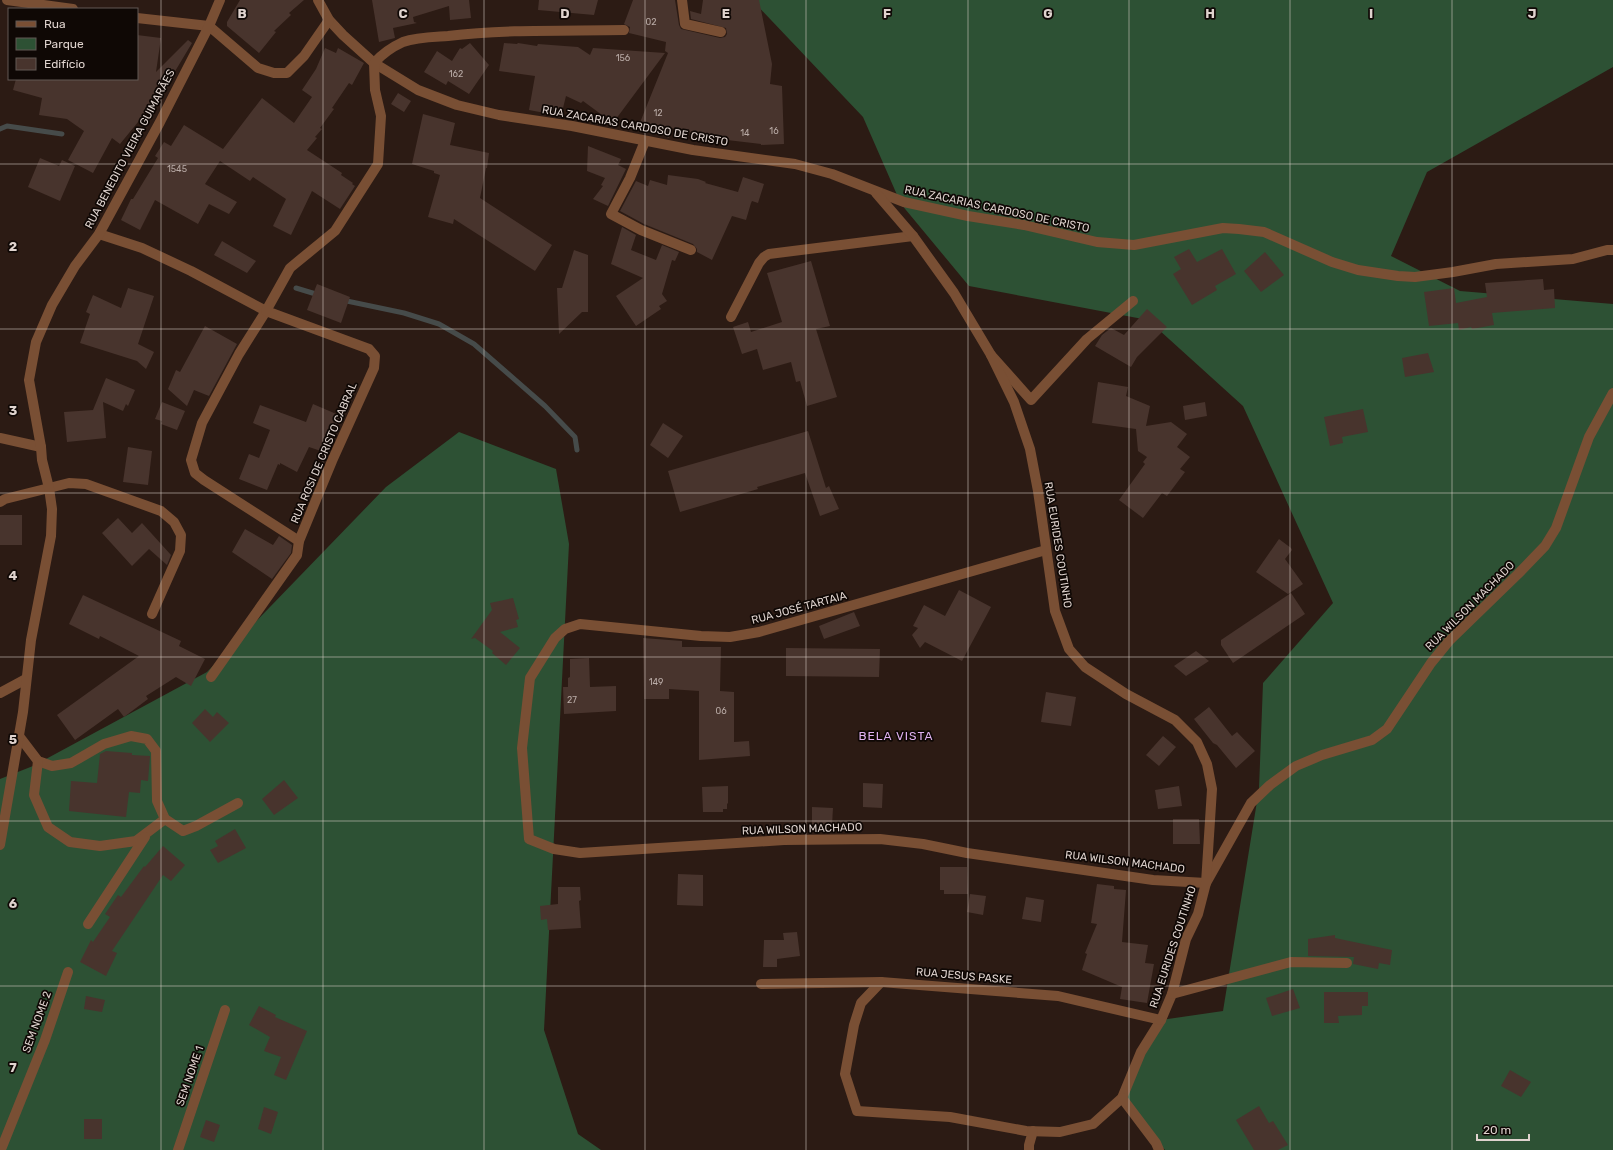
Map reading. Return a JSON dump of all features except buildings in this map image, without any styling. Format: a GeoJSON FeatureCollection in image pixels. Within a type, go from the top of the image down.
{"type":"FeatureCollection","features":[{"type":"Feature","properties":{"kind":"street"},"geometry":{"type":"LineString","coordinates":[[7,0],[66,8]]}},
{"type":"Feature","properties":{"kind":"street","name":"RUA BENEDITO VIEIRA GUIMARÃES"},"geometry":{"type":"LineString","coordinates":[[0,845],[23,712],[33,626],[51,536],[52,509],[49,488],[42,460],[42,447],[29,380],[36,342],[52,305],[75,266],[99,234],[160,122],[209,26],[220,0]]}},
{"type":"Feature","properties":{"kind":"street","name":"RUA ZACARIAS CARDOSO DE CRISTO"},"geometry":{"type":"LineString","coordinates":[[318,0],[329,20],[374,63],[418,90],[457,104],[499,115],[572,126],[693,150],[795,164],[832,174],[912,204],[968,216],[1024,225],[1097,242],[1134,245],[1223,228],[1264,232],[1332,262],[1358,270],[1415,277],[1496,264],[1573,259],[1606,250],[1613,250]]}},
{"type":"Feature","properties":{"kind":"street"},"geometry":{"type":"LineString","coordinates":[[682,0],[685,24],[722,32]]}},
{"type":"Feature","properties":{"kind":"street"},"geometry":{"type":"LineString","coordinates":[[138,18],[209,26],[258,68],[274,73],[287,73],[304,56],[329,20]]}},
{"type":"Feature","properties":{"kind":"street"},"geometry":{"type":"LineString","coordinates":[[266,311],[290,268],[335,231],[378,164],[381,116],[375,90],[374,63],[383,53],[404,42],[466,34],[535,31],[624,30]]}},
{"type":"Feature","properties":{"kind":"street"},"geometry":{"type":"LineString","coordinates":[[645,141],[630,178],[611,214],[641,230],[691,250]]}},
{"type":"Feature","properties":{"kind":"street"},"geometry":{"type":"LineString","coordinates":[[875,191],[913,236],[954,292],[992,355],[1031,400],[1087,339],[1133,301]]}},
{"type":"Feature","properties":{"kind":"street","name":"RUA ROSI DE CRISTO CABRAL"},"geometry":{"type":"LineString","coordinates":[[99,234],[142,248],[191,271],[266,311],[369,349],[375,356],[374,368],[332,461],[299,541],[204,480],[195,473],[191,460],[202,423],[239,354],[266,311]]}},
{"type":"Feature","properties":{"kind":"street"},"geometry":{"type":"LineString","coordinates":[[731,317],[760,263],[764,257],[769,254],[913,236]]}},
{"type":"Feature","properties":{"kind":"street","name":"RUA EURIDES COUTINHO"},"geometry":{"type":"LineString","coordinates":[[992,355],[1014,402],[1030,449],[1055,611],[1070,649],[1085,667],[1126,694],[1175,720],[1197,742],[1207,764],[1212,789],[1206,883],[1198,914],[1186,939],[1172,994],[1161,1020],[1141,1052],[1122,1098]]}},
{"type":"Feature","properties":{"kind":"street","name":"RUA WILSON MACHADO"},"geometry":{"type":"LineString","coordinates":[[529,839],[554,849],[580,853],[784,840],[880,839],[923,844],[967,853],[1153,880],[1206,883],[1250,803],[1270,785],[1296,766],[1322,754],[1372,740],[1387,729],[1431,663],[1449,641],[1546,546],[1556,528],[1589,437],[1613,393]]}},
{"type":"Feature","properties":{"kind":"street"},"geometry":{"type":"LineString","coordinates":[[0,438],[42,447]]}},
{"type":"Feature","properties":{"kind":"street"},"geometry":{"type":"LineString","coordinates":[[0,502],[5,499],[69,483],[86,484],[161,511],[174,522],[181,535],[180,551],[152,614]]}},
{"type":"Feature","properties":{"kind":"street"},"geometry":{"type":"LineString","coordinates":[[211,677],[297,555],[299,541]]}},
{"type":"Feature","properties":{"kind":"street","name":"RUA JOSÉ TARTAIA"},"geometry":{"type":"LineString","coordinates":[[529,839],[522,748],[530,678],[555,638],[565,629],[580,624],[700,636],[737,636],[780,626],[1046,550]]}},
{"type":"Feature","properties":{"kind":"street"},"geometry":{"type":"LineString","coordinates":[[0,693],[26,678]]}},
{"type":"Feature","properties":{"kind":"street"},"geometry":{"type":"LineString","coordinates":[[19,736],[38,761],[52,766],[71,763],[104,744],[131,736],[147,739],[156,751],[157,801],[165,819],[183,831],[196,826],[238,803]]}},
{"type":"Feature","properties":{"kind":"street"},"geometry":{"type":"LineString","coordinates":[[38,761],[34,795],[48,827],[70,842],[100,846],[136,842],[165,819]]}},
{"type":"Feature","properties":{"kind":"street"},"geometry":{"type":"LineString","coordinates":[[88,924],[150,831]]}},
{"type":"Feature","properties":{"kind":"street"},"geometry":{"type":"LineString","coordinates":[[1172,994],[1291,962],[1347,963]]}},
{"type":"Feature","properties":{"kind":"street","name":"SEM NOME 2"},"geometry":{"type":"LineString","coordinates":[[4,1148],[45,1040],[68,972]]}},
{"type":"Feature","properties":{"kind":"street"},"geometry":{"type":"LineString","coordinates":[[881,982],[861,1003],[854,1025],[845,1074],[857,1111],[950,1117],[1033,1131],[1060,1132],[1093,1124],[1122,1098],[1156,1143],[1159,1150]]}},
{"type":"Feature","properties":{"kind":"street","name":"RUA JESUS PASKE"},"geometry":{"type":"LineString","coordinates":[[761,984],[881,982],[1058,996],[1161,1020]]}},
{"type":"Feature","properties":{"kind":"street","name":"SEM NOME 1"},"geometry":{"type":"LineString","coordinates":[[178,1150],[225,1010]]}},
{"type":"Feature","properties":{"kind":"street"},"geometry":{"type":"LineString","coordinates":[[1029,1150],[1033,1131]]}},
{"type":"Feature","properties":{"kind":"green space"},"geometry":{"type":"Polygon","coordinates":[[[752,0],[1613,0],[1613,67],[1427,172],[1391,256],[1460,291],[1613,304],[1613,1150],[1165,1150],[1122,1098],[1161,1020],[1223,1011],[1259,789],[1263,683],[1333,603],[1243,406],[1148,320],[969,286],[901,204],[863,117],[752,0]]]}},
{"type":"Feature","properties":{"kind":"green space"},"geometry":{"type":"Polygon","coordinates":[[[459,432],[556,469],[569,544],[544,1030],[578,1134],[601,1150],[0,1150],[0,779],[33,766],[207,672],[386,487],[459,432]]]}},
{"type":"Feature","properties":{"kind":"waterway"},"geometry":{"type":"LineString","coordinates":[[0,129],[7,126],[62,134]]}},
{"type":"Feature","properties":{"kind":"waterway"},"geometry":{"type":"LineString","coordinates":[[296,288],[319,295]]}},
{"type":"Feature","properties":{"kind":"waterway"},"geometry":{"type":"LineString","coordinates":[[342,300],[404,313],[439,324],[474,344],[545,406],[575,437],[577,450]]}},
{"type":"Feature","properties":{"kind":"district","name":"BELA VISTA"},"geometry":{"type":"Point","coordinates":[896,736]}}]}
